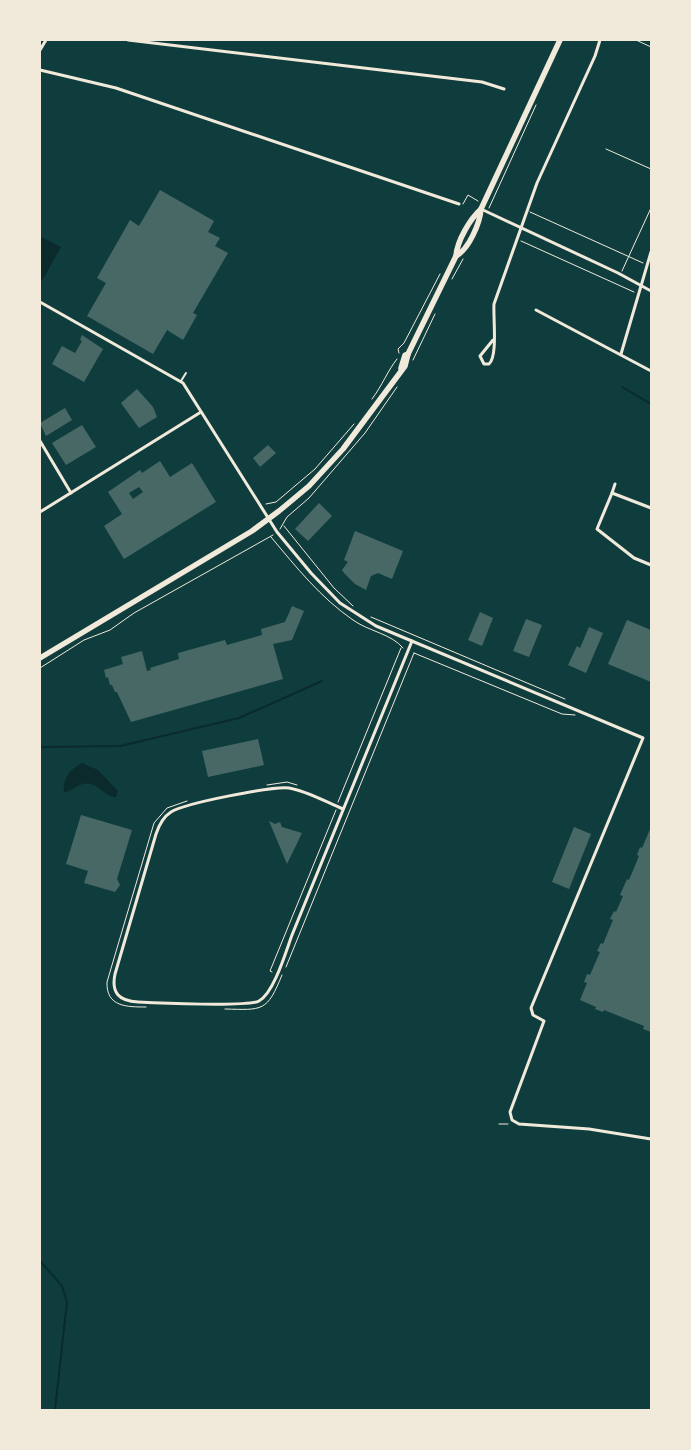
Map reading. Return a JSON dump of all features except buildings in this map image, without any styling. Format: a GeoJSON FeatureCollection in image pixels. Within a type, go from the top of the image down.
{"type":"FeatureCollection","features":[{"type":"Feature","properties":{"kind":"main road"},"geometry":{"type":"LineString","coordinates":[[40,658],[269,519],[309,486],[343,449],[376,406],[401,368],[405,355],[408,354],[474,215],[481,209],[560,40]]}},
{"type":"Feature","properties":{"kind":"street"},"geometry":{"type":"LineString","coordinates":[[40,50],[46,40]]}},
{"type":"Feature","properties":{"kind":"street"},"geometry":{"type":"LineString","coordinates":[[128,40],[482,82],[504,89]]}},
{"type":"Feature","properties":{"kind":"street"},"geometry":{"type":"LineString","coordinates":[[493,340],[481,355],[480,359],[484,364],[489,364],[493,360],[495,302],[520,228],[537,183],[595,56],[600,40]]}},
{"type":"Feature","properties":{"kind":"street"},"geometry":{"type":"LineString","coordinates":[[40,70],[116,88],[458,204]]}},
{"type":"Feature","properties":{"kind":"street"},"geometry":{"type":"LineString","coordinates":[[481,209],[621,274],[651,291]]}},
{"type":"Feature","properties":{"kind":"street"},"geometry":{"type":"LineString","coordinates":[[621,354],[651,252]]}},
{"type":"Feature","properties":{"kind":"street"},"geometry":{"type":"LineString","coordinates":[[40,302],[180,381],[269,519],[311,573],[344,607],[373,624],[643,738],[532,1005],[533,1015],[544,1022],[511,1108],[513,1121],[519,1124],[584,1129],[651,1139]]}},
{"type":"Feature","properties":{"kind":"street"},"geometry":{"type":"LineString","coordinates":[[536,310],[651,371]]}},
{"type":"Feature","properties":{"kind":"street"},"geometry":{"type":"LineString","coordinates":[[40,512],[201,412]]}},
{"type":"Feature","properties":{"kind":"street"},"geometry":{"type":"LineString","coordinates":[[40,441],[71,492]]}},
{"type":"Feature","properties":{"kind":"street"},"geometry":{"type":"LineString","coordinates":[[615,484],[598,531],[635,558],[651,565]]}},
{"type":"Feature","properties":{"kind":"street"},"geometry":{"type":"LineString","coordinates":[[612,493],[651,508]]}},
{"type":"Feature","properties":{"kind":"street"},"geometry":{"type":"LineString","coordinates":[[343,809],[296,790],[281,788],[212,800],[177,809],[168,814],[160,824],[152,847],[115,974],[113,988],[119,997],[137,1002],[253,1003],[261,1000],[268,992],[412,641]]}},
{"type":"Feature","properties":{"kind":"lane"},"geometry":{"type":"LineString","coordinates":[[180,381],[186,373]]}},
{"type":"Feature","properties":{"kind":"path"},"geometry":{"type":"LineString","coordinates":[[636,40],[651,47]]}},
{"type":"Feature","properties":{"kind":"path"},"geometry":{"type":"LineString","coordinates":[[490,205],[539,99]]}},
{"type":"Feature","properties":{"kind":"path"},"geometry":{"type":"LineString","coordinates":[[606,148],[651,169]]}},
{"type":"Feature","properties":{"kind":"path"},"geometry":{"type":"LineString","coordinates":[[458,204],[463,205],[468,196],[478,201]]}},
{"type":"Feature","properties":{"kind":"path"},"geometry":{"type":"LineString","coordinates":[[621,274],[651,208]]}},
{"type":"Feature","properties":{"kind":"path"},"geometry":{"type":"LineString","coordinates":[[527,210],[647,265]]}},
{"type":"Feature","properties":{"kind":"path"},"geometry":{"type":"LineString","coordinates":[[517,239],[637,293]]}},
{"type":"Feature","properties":{"kind":"path"},"geometry":{"type":"LineString","coordinates":[[399,355],[398,349],[404,343],[442,271]]}},
{"type":"Feature","properties":{"kind":"path"},"geometry":{"type":"LineString","coordinates":[[368,405],[387,378],[390,366],[398,358]]}},
{"type":"Feature","properties":{"kind":"path"},"geometry":{"type":"LineString","coordinates":[[268,503],[276,503],[318,466],[357,420]]}},
{"type":"Feature","properties":{"kind":"path"},"geometry":{"type":"LineString","coordinates":[[286,515],[287,517],[282,527],[334,588],[356,607]]}},
{"type":"Feature","properties":{"kind":"path"},"geometry":{"type":"LineString","coordinates":[[40,668],[84,640],[110,630],[134,613],[266,537],[271,536],[310,583],[340,611],[360,625],[397,642],[403,648],[270,971],[282,976]]}},
{"type":"Feature","properties":{"kind":"path"},"geometry":{"type":"LineString","coordinates":[[365,614],[565,698],[566,705]]}},
{"type":"Feature","properties":{"kind":"path"},"geometry":{"type":"LineString","coordinates":[[220,1009],[249,1010],[261,1007],[272,998],[413,652],[562,714],[578,714]]}},
{"type":"Feature","properties":{"kind":"path"},"geometry":{"type":"LineString","coordinates":[[262,786],[284,782],[299,785]]}},
{"type":"Feature","properties":{"kind":"path"},"geometry":{"type":"LineString","coordinates":[[146,1007],[125,1007],[115,1003],[108,993],[107,980],[154,823],[161,812],[168,806],[191,800]]}},
{"type":"Feature","properties":{"kind":"path"},"geometry":{"type":"LineString","coordinates":[[499,1124],[508,1124],[513,1121]]}},
{"type":"Feature","properties":{"kind":"water"},"geometry":{"type":"Polygon","coordinates":[[[41,237],[61,247],[42,281],[40,280],[41,237]]]}},
{"type":"Feature","properties":{"kind":"water"},"geometry":{"type":"Polygon","coordinates":[[[82,763],[98,770],[118,791],[116,797],[110,796],[94,785],[87,783],[64,792],[64,783],[68,775],[82,763]]]}},
{"type":"Feature","properties":{"kind":"waterway"},"geometry":{"type":"LineString","coordinates":[[622,387],[651,404]]}},
{"type":"Feature","properties":{"kind":"waterway"},"geometry":{"type":"LineString","coordinates":[[40,747],[120,746],[239,718],[322,681]]}},
{"type":"Feature","properties":{"kind":"waterway"},"geometry":{"type":"LineString","coordinates":[[40,1261],[62,1286],[67,1302],[55,1410]]}}]}
